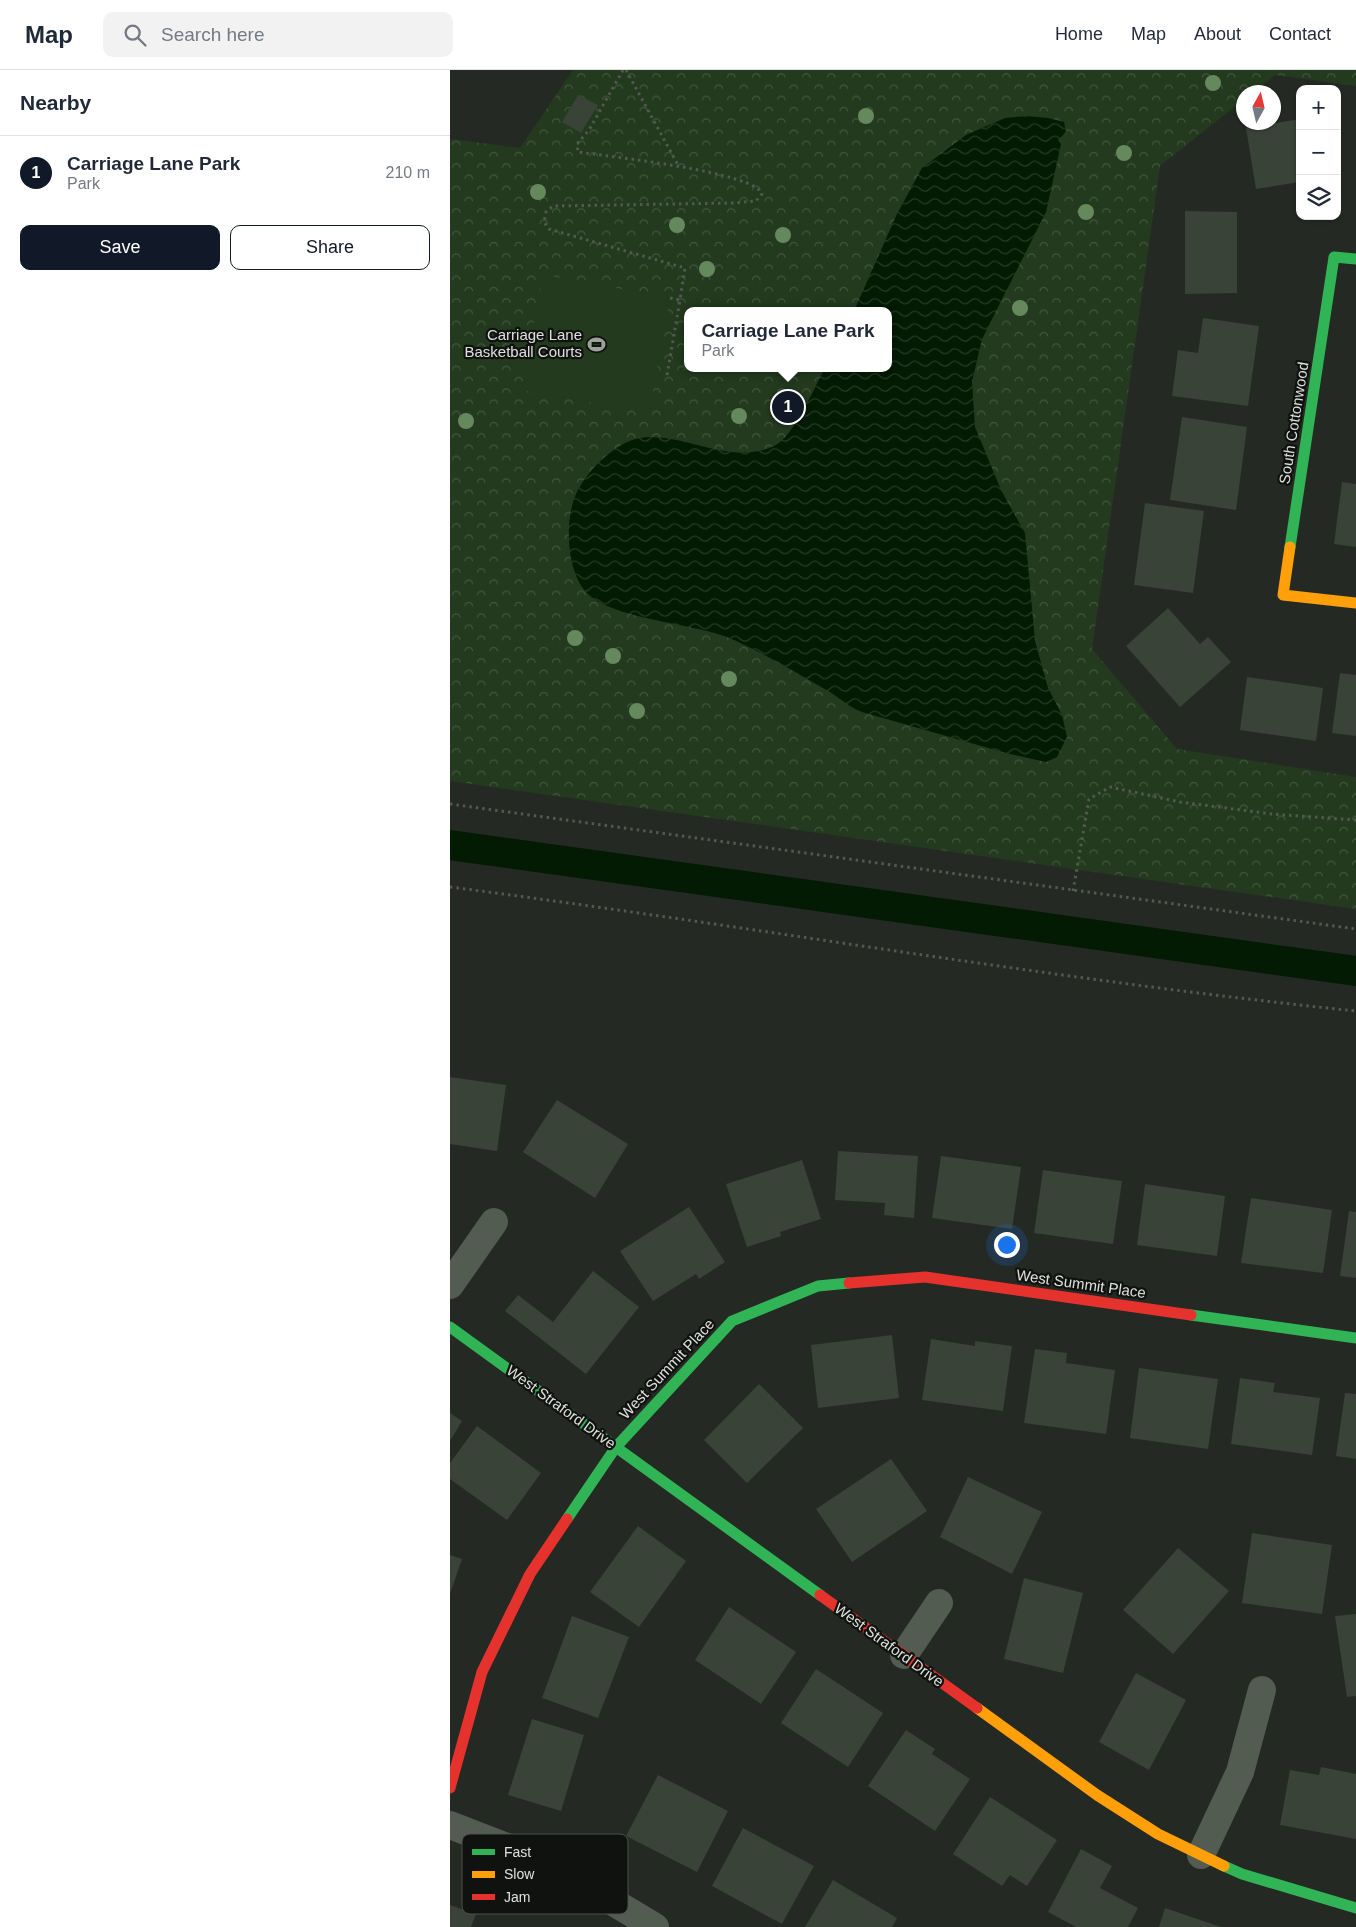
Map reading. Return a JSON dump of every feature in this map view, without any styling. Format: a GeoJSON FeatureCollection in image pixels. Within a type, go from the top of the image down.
{"type":"FeatureCollection","features":[{"type":"Feature","properties":{"kind":"street","name":"South Cottonwood"},"geometry":{"type":"LineString","coordinates":[[1356,259],[1334,256],[1283,595],[1356,603]]}},
{"type":"Feature","properties":{"kind":"street"},"geometry":{"type":"LineString","coordinates":[[450,1285],[494,1222]]}},
{"type":"Feature","properties":{"kind":"street","name":"West Summit Place"},"geometry":{"type":"LineString","coordinates":[[450,1788],[486,1663],[530,1574],[616,1447],[732,1321],[818,1286],[925,1277],[1356,1338]]}},
{"type":"Feature","properties":{"kind":"street","name":"West Straford Drive"},"geometry":{"type":"LineString","coordinates":[[450,1327],[1097,1796],[1158,1834],[1242,1874],[1356,1908]]}},
{"type":"Feature","properties":{"kind":"street"},"geometry":{"type":"LineString","coordinates":[[904,1655],[939,1603]]}},
{"type":"Feature","properties":{"kind":"street"},"geometry":{"type":"LineString","coordinates":[[1202,1854],[1240,1772],[1262,1690]]}},
{"type":"Feature","properties":{"kind":"street"},"geometry":{"type":"LineString","coordinates":[[450,1825],[473,1834]]}},
{"type":"Feature","properties":{"kind":"street"},"geometry":{"type":"LineString","coordinates":[[628,1911],[655,1927]]}},
{"type":"Feature","properties":{"kind":"path"},"geometry":{"type":"LineString","coordinates":[[624,70],[678,165]]}},
{"type":"Feature","properties":{"kind":"path"},"geometry":{"type":"LineString","coordinates":[[624,70],[589,130],[577,144],[578,152],[678,165],[754,184],[761,189],[762,194],[756,201],[734,203],[553,206],[544,217],[546,226],[549,229],[685,268],[667,375]]}},
{"type":"Feature","properties":{"kind":"path"},"geometry":{"type":"LineString","coordinates":[[670,298],[680,300]]}},
{"type":"Feature","properties":{"kind":"path"},"geometry":{"type":"LineString","coordinates":[[1073,890],[1090,799],[1110,787],[1180,802],[1262,813],[1356,820]]}},
{"type":"Feature","properties":{"kind":"path"},"geometry":{"type":"LineString","coordinates":[[450,804],[1356,929]]}},
{"type":"Feature","properties":{"kind":"path"},"geometry":{"type":"LineString","coordinates":[[450,887],[1181,991],[1356,1011]]}},
{"type":"Feature","properties":{"kind":"green space"},"geometry":{"type":"Polygon","coordinates":[[[573,70],[1356,70],[1356,86],[1275,75],[1262,85],[1236,85],[1236,106],[1160,166],[1092,649],[1177,749],[1356,777],[1356,909],[450,781],[450,139],[520,148],[573,70]]]}},
{"type":"Feature","properties":{"kind":"green space","name":"Carriage Lane Basketball Courts"},"geometry":{"type":"Polygon","coordinates":[[[543,275],[670,298],[649,413],[522,390],[543,275]]]}},
{"type":"Feature","properties":{"kind":"water"},"geometry":{"type":"Polygon","coordinates":[[[1026,116],[1048,118],[1064,122],[1066,132],[1058,140],[1061,144],[1046,212],[982,339],[972,382],[975,427],[1001,490],[1025,533],[1035,641],[1048,688],[1062,715],[1067,737],[1057,757],[1046,762],[1006,753],[862,712],[779,663],[727,637],[633,615],[599,602],[587,593],[580,584],[571,559],[569,544],[570,516],[577,492],[592,470],[605,457],[627,442],[643,437],[661,437],[717,450],[756,452],[774,446],[789,433],[823,372],[892,372],[892,307],[856,307],[897,214],[922,168],[966,135],[1005,118],[1026,116]]]}},
{"type":"Feature","properties":{"kind":"building"},"geometry":{"type":"Polygon","coordinates":[[[578,95],[598,105],[581,133],[562,122],[578,95]]]}},
{"type":"Feature","properties":{"kind":"building"},"geometry":{"type":"Polygon","coordinates":[[[1296,120],[1296,183],[1256,189],[1246,130],[1281,130],[1281,122],[1296,120]]]}},
{"type":"Feature","properties":{"kind":"building"},"geometry":{"type":"Polygon","coordinates":[[[1185,211],[1237,212],[1237,293],[1185,294],[1185,211]]]}},
{"type":"Feature","properties":{"kind":"building"},"geometry":{"type":"Polygon","coordinates":[[[1203,318],[1259,326],[1248,406],[1172,396],[1178,350],[1198,353],[1203,318]]]}},
{"type":"Feature","properties":{"kind":"building"},"geometry":{"type":"Polygon","coordinates":[[[1182,417],[1247,427],[1236,510],[1170,500],[1182,417]]]}},
{"type":"Feature","properties":{"kind":"building"},"geometry":{"type":"Polygon","coordinates":[[[1342,482],[1356,484],[1356,547],[1334,544],[1342,482]]]}},
{"type":"Feature","properties":{"kind":"building"},"geometry":{"type":"Polygon","coordinates":[[[1145,503],[1204,511],[1193,593],[1134,585],[1145,503]]]}},
{"type":"Feature","properties":{"kind":"building"},"geometry":{"type":"Polygon","coordinates":[[[1168,608],[1200,644],[1208,637],[1231,662],[1180,707],[1126,646],[1168,608]]]}},
{"type":"Feature","properties":{"kind":"building"},"geometry":{"type":"Polygon","coordinates":[[[1340,673],[1356,675],[1356,736],[1332,733],[1340,673]]]}},
{"type":"Feature","properties":{"kind":"building"},"geometry":{"type":"Polygon","coordinates":[[[1247,677],[1323,688],[1316,741],[1240,730],[1247,677]]]}},
{"type":"Feature","properties":{"kind":"building"},"geometry":{"type":"Polygon","coordinates":[[[450,1077],[506,1085],[497,1151],[450,1144],[450,1077]]]}},
{"type":"Feature","properties":{"kind":"building"},"geometry":{"type":"Polygon","coordinates":[[[557,1100],[628,1144],[595,1198],[523,1152],[557,1100]]]}},
{"type":"Feature","properties":{"kind":"building"},"geometry":{"type":"Polygon","coordinates":[[[838,1151],[918,1156],[914,1218],[884,1215],[885,1203],[835,1200],[838,1151]]]}},
{"type":"Feature","properties":{"kind":"building"},"geometry":{"type":"Polygon","coordinates":[[[941,1156],[1021,1167],[1012,1229],[932,1218],[941,1156]]]}},
{"type":"Feature","properties":{"kind":"building"},"geometry":{"type":"Polygon","coordinates":[[[802,1160],[821,1219],[780,1232],[781,1236],[747,1247],[726,1184],[802,1160]]]}},
{"type":"Feature","properties":{"kind":"building"},"geometry":{"type":"Polygon","coordinates":[[[1043,1170],[1122,1181],[1113,1244],[1034,1233],[1043,1170]]]}},
{"type":"Feature","properties":{"kind":"building"},"geometry":{"type":"Polygon","coordinates":[[[1145,1184],[1225,1196],[1217,1256],[1137,1245],[1145,1184]]]}},
{"type":"Feature","properties":{"kind":"building"},"geometry":{"type":"Polygon","coordinates":[[[1251,1198],[1332,1210],[1323,1273],[1241,1263],[1251,1198]]]}},
{"type":"Feature","properties":{"kind":"building"},"geometry":{"type":"Polygon","coordinates":[[[689,1207],[725,1262],[699,1279],[696,1274],[653,1301],[620,1251],[689,1207]]]}},
{"type":"Feature","properties":{"kind":"building"},"geometry":{"type":"Polygon","coordinates":[[[1349,1211],[1356,1212],[1356,1278],[1340,1276],[1349,1211]]]}},
{"type":"Feature","properties":{"kind":"building"},"geometry":{"type":"Polygon","coordinates":[[[593,1271],[639,1307],[586,1374],[505,1311],[518,1295],[553,1322],[593,1271]]]}},
{"type":"Feature","properties":{"kind":"building"},"geometry":{"type":"Polygon","coordinates":[[[892,1335],[899,1398],[818,1408],[811,1345],[892,1335]]]}},
{"type":"Feature","properties":{"kind":"building"},"geometry":{"type":"Polygon","coordinates":[[[931,1339],[975,1346],[975,1341],[1012,1346],[1003,1411],[922,1400],[931,1339]]]}},
{"type":"Feature","properties":{"kind":"building"},"geometry":{"type":"Polygon","coordinates":[[[1035,1349],[1067,1353],[1066,1363],[1115,1370],[1106,1434],[1024,1423],[1035,1349]]]}},
{"type":"Feature","properties":{"kind":"building"},"geometry":{"type":"Polygon","coordinates":[[[1139,1368],[1218,1379],[1208,1449],[1130,1438],[1139,1368]]]}},
{"type":"Feature","properties":{"kind":"building"},"geometry":{"type":"Polygon","coordinates":[[[1240,1378],[1275,1383],[1273,1392],[1320,1398],[1312,1455],[1231,1444],[1240,1378]]]}},
{"type":"Feature","properties":{"kind":"building"},"geometry":{"type":"Polygon","coordinates":[[[759,1384],[803,1428],[747,1483],[704,1440],[759,1384]]]}},
{"type":"Feature","properties":{"kind":"building"},"geometry":{"type":"Polygon","coordinates":[[[1345,1393],[1356,1394],[1356,1459],[1336,1456],[1345,1393]]]}},
{"type":"Feature","properties":{"kind":"building"},"geometry":{"type":"Polygon","coordinates":[[[450,1413],[462,1421],[450,1441],[450,1413]]]}},
{"type":"Feature","properties":{"kind":"building"},"geometry":{"type":"Polygon","coordinates":[[[477,1426],[541,1473],[507,1520],[450,1479],[450,1463],[477,1426]]]}},
{"type":"Feature","properties":{"kind":"building"},"geometry":{"type":"Polygon","coordinates":[[[891,1459],[927,1511],[852,1562],[816,1509],[891,1459]]]}},
{"type":"Feature","properties":{"kind":"building"},"geometry":{"type":"Polygon","coordinates":[[[968,1477],[1042,1512],[1012,1574],[940,1537],[968,1477]]]}},
{"type":"Feature","properties":{"kind":"building"},"geometry":{"type":"Polygon","coordinates":[[[638,1526],[686,1561],[639,1627],[590,1592],[638,1526]]]}},
{"type":"Feature","properties":{"kind":"building"},"geometry":{"type":"Polygon","coordinates":[[[1252,1533],[1332,1545],[1322,1614],[1242,1603],[1252,1533]]]}},
{"type":"Feature","properties":{"kind":"building"},"geometry":{"type":"Polygon","coordinates":[[[1178,1548],[1229,1591],[1173,1654],[1123,1610],[1178,1548]]]}},
{"type":"Feature","properties":{"kind":"building"},"geometry":{"type":"Polygon","coordinates":[[[450,1555],[462,1559],[450,1594],[450,1555]]]}},
{"type":"Feature","properties":{"kind":"building"},"geometry":{"type":"Polygon","coordinates":[[[1024,1578],[1083,1593],[1063,1673],[1004,1659],[1024,1578]]]}},
{"type":"Feature","properties":{"kind":"building"},"geometry":{"type":"Polygon","coordinates":[[[729,1607],[796,1652],[761,1704],[695,1660],[729,1607]]]}},
{"type":"Feature","properties":{"kind":"building"},"geometry":{"type":"Polygon","coordinates":[[[1356,1614],[1356,1696],[1347,1697],[1335,1616],[1356,1614]]]}},
{"type":"Feature","properties":{"kind":"building"},"geometry":{"type":"Polygon","coordinates":[[[572,1616],[629,1637],[598,1718],[542,1698],[572,1616]]]}},
{"type":"Feature","properties":{"kind":"building"},"geometry":{"type":"Polygon","coordinates":[[[816,1669],[883,1713],[848,1767],[781,1723],[816,1669]]]}},
{"type":"Feature","properties":{"kind":"building"},"geometry":{"type":"Polygon","coordinates":[[[1136,1673],[1186,1700],[1149,1770],[1099,1742],[1136,1673]]]}},
{"type":"Feature","properties":{"kind":"building"},"geometry":{"type":"Polygon","coordinates":[[[532,1719],[584,1735],[561,1811],[508,1795],[532,1719]]]}},
{"type":"Feature","properties":{"kind":"building"},"geometry":{"type":"Polygon","coordinates":[[[906,1730],[935,1749],[932,1754],[970,1779],[935,1831],[868,1786],[906,1730]]]}},
{"type":"Feature","properties":{"kind":"building"},"geometry":{"type":"Polygon","coordinates":[[[1321,1767],[1356,1774],[1356,1839],[1280,1825],[1290,1770],[1319,1775],[1321,1767]]]}},
{"type":"Feature","properties":{"kind":"building"},"geometry":{"type":"Polygon","coordinates":[[[658,1775],[728,1811],[697,1872],[628,1837],[627,1834],[658,1775]]]}},
{"type":"Feature","properties":{"kind":"building"},"geometry":{"type":"Polygon","coordinates":[[[990,1797],[1057,1840],[1027,1886],[1010,1875],[1002,1886],[953,1854],[990,1797]]]}},
{"type":"Feature","properties":{"kind":"building"},"geometry":{"type":"Polygon","coordinates":[[[743,1828],[814,1866],[782,1924],[712,1886],[743,1828]]]}},
{"type":"Feature","properties":{"kind":"building"},"geometry":{"type":"Polygon","coordinates":[[[1081,1849],[1112,1866],[1100,1888],[1138,1908],[1128,1927],[1076,1927],[1048,1912],[1081,1849]]]}},
{"type":"Feature","properties":{"kind":"building"},"geometry":{"type":"Polygon","coordinates":[[[833,1880],[897,1918],[892,1927],[805,1927],[833,1880]]]}},
{"type":"Feature","properties":{"kind":"building"},"geometry":{"type":"Polygon","coordinates":[[[450,1905],[462,1909],[462,1914],[476,1914],[471,1927],[450,1927],[450,1905]]]}},
{"type":"Feature","properties":{"kind":"building"},"geometry":{"type":"Polygon","coordinates":[[[1165,1908],[1221,1927],[1159,1927],[1165,1908]]]}},
{"type":"Feature","properties":{"kind":"waterway"},"geometry":{"type":"LineString","coordinates":[[450,845],[1356,971]]}},
{"type":"Feature","properties":{"kind":"traffic: fast"},"geometry":{"type":"LineString","coordinates":[[1290,547],[1334,257],[1356,259]]}},
{"type":"Feature","properties":{"kind":"traffic: fast"},"geometry":{"type":"LineString","coordinates":[[567,1519],[616,1447],[732,1321],[818,1286],[849,1283]]}},
{"type":"Feature","properties":{"kind":"traffic: fast"},"geometry":{"type":"LineString","coordinates":[[1191,1315],[1356,1338]]}},
{"type":"Feature","properties":{"kind":"traffic: fast"},"geometry":{"type":"LineString","coordinates":[[450,1327],[820,1595]]}},
{"type":"Feature","properties":{"kind":"traffic: fast"},"geometry":{"type":"LineString","coordinates":[[1224,1866],[1242,1874],[1356,1908]]}},
{"type":"Feature","properties":{"kind":"traffic: slow"},"geometry":{"type":"LineString","coordinates":[[1290,547],[1283,595],[1356,603]]}},
{"type":"Feature","properties":{"kind":"traffic: slow"},"geometry":{"type":"LineString","coordinates":[[977,1708],[1097,1795],[1158,1834],[1224,1866]]}},
{"type":"Feature","properties":{"kind":"traffic: jam"},"geometry":{"type":"LineString","coordinates":[[849,1283],[925,1277],[1191,1315]]}},
{"type":"Feature","properties":{"kind":"traffic: jam"},"geometry":{"type":"LineString","coordinates":[[450,1788],[482,1672],[530,1574],[567,1519]]}},
{"type":"Feature","properties":{"kind":"traffic: jam"},"geometry":{"type":"LineString","coordinates":[[820,1595],[977,1708]]}},
{"type":"Feature","properties":{"kind":"place","name":"Carriage Lane Basketball Courts"},"geometry":{"type":"Point","coordinates":[596,344]}},
{"type":"Feature","properties":{"kind":"place","name":"Carriage Lane Park"},"geometry":{"type":"Point","coordinates":[788,407]}}]}
